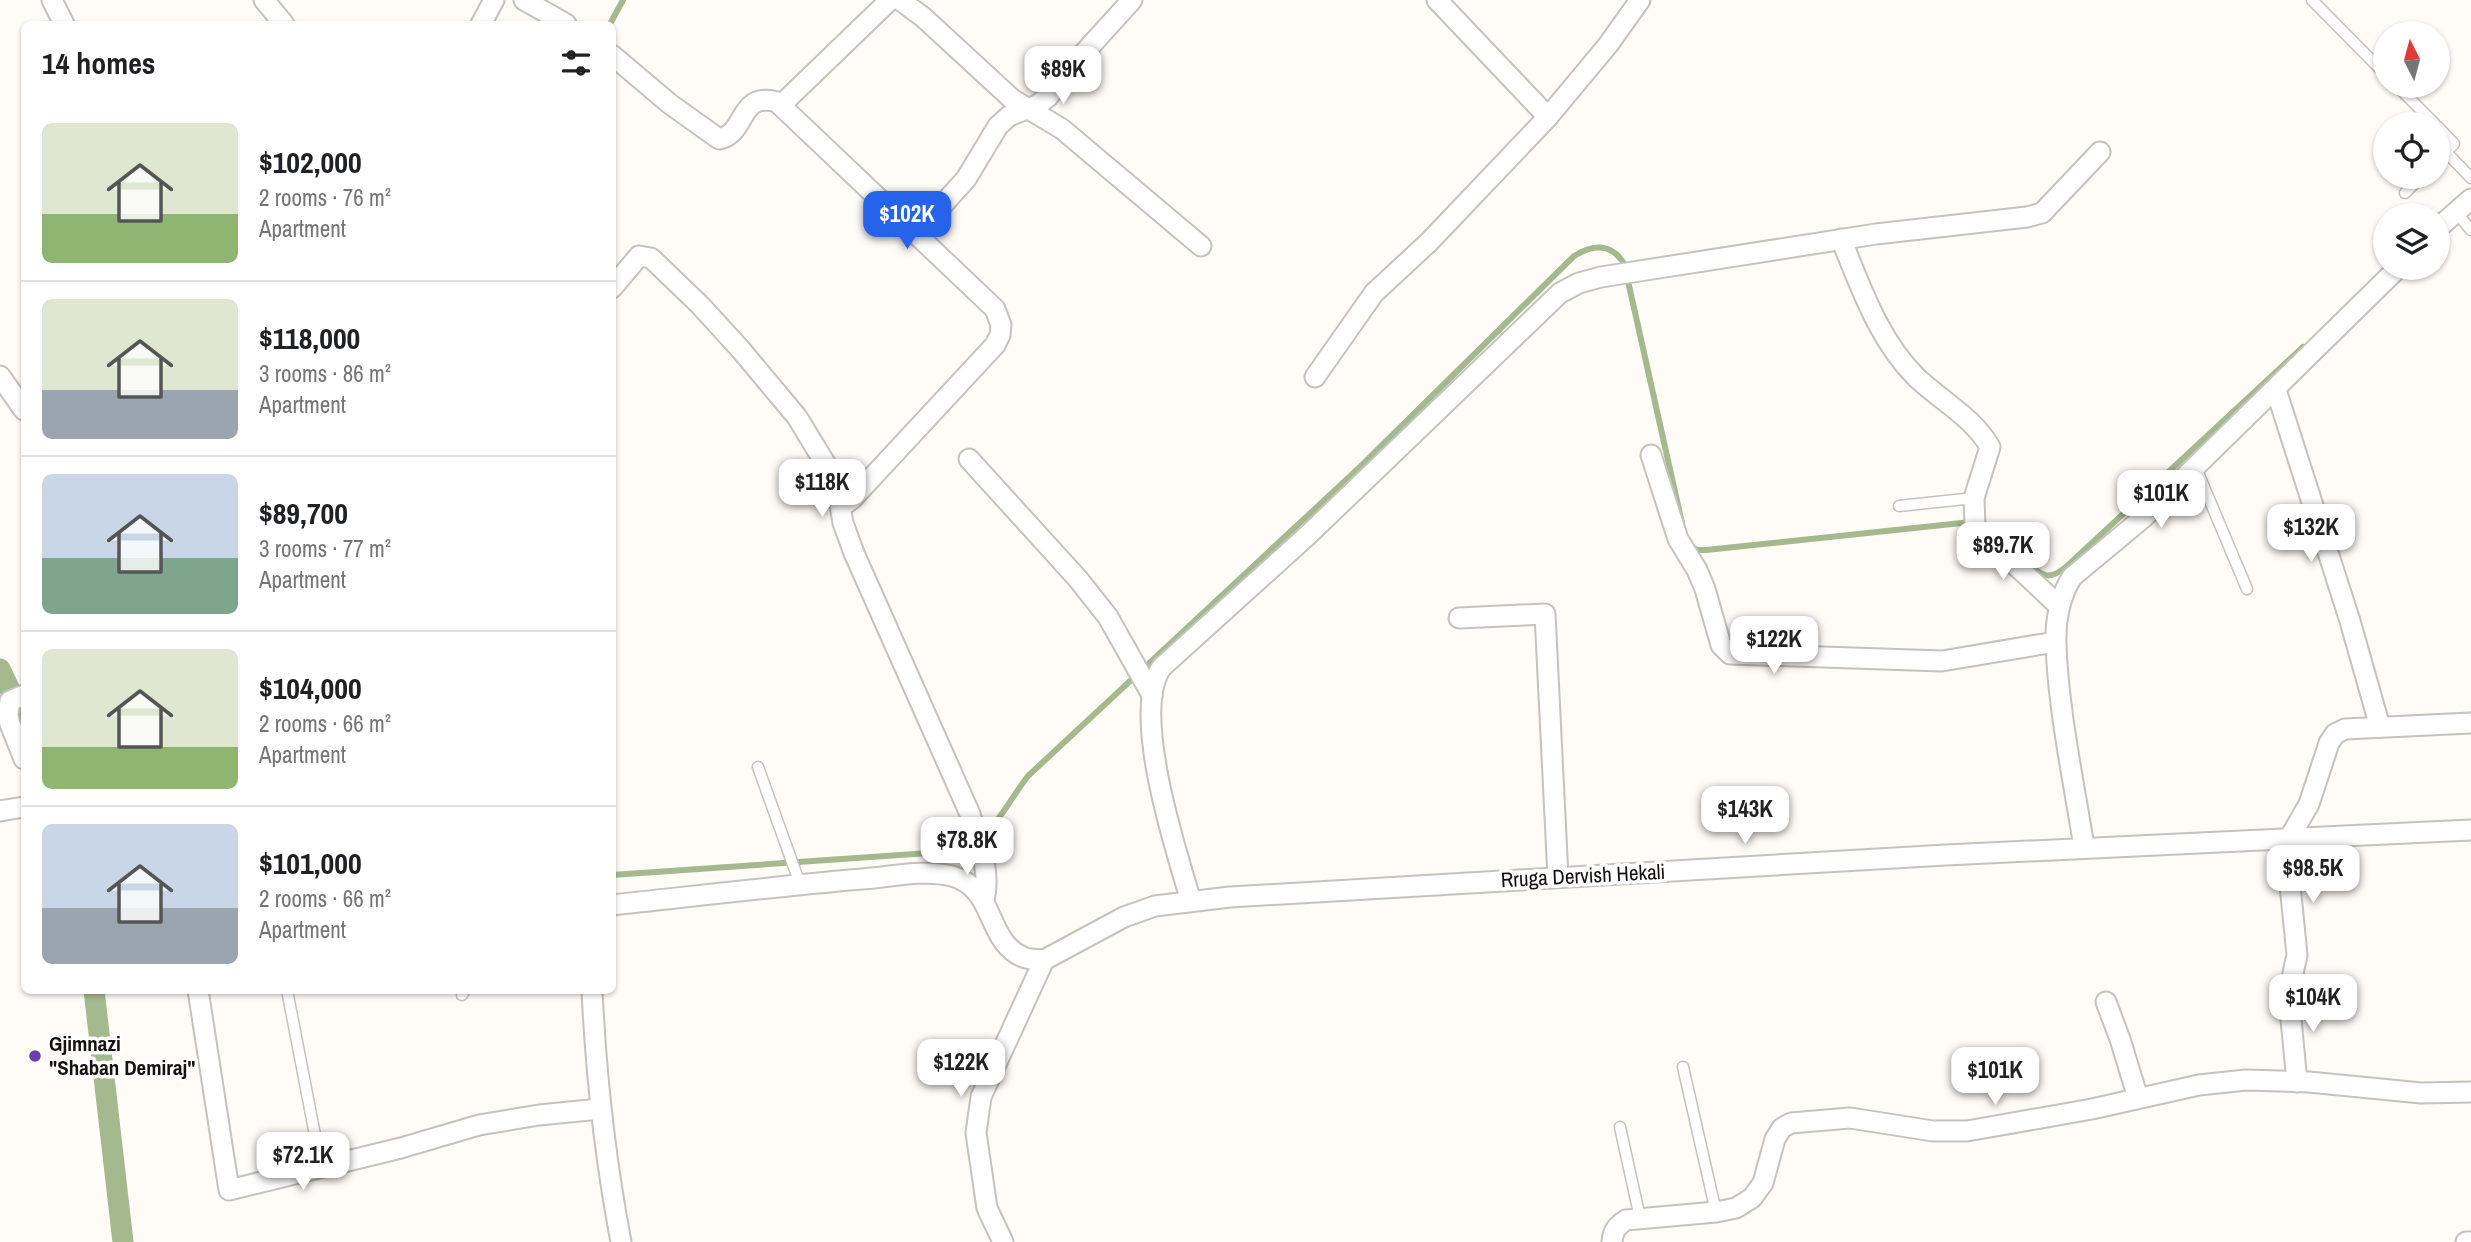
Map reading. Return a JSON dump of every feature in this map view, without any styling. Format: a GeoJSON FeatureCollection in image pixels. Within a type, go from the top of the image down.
{"type":"FeatureCollection","features":[{"type":"Feature","properties":{"kind":"street"},"geometry":{"type":"LineString","coordinates":[[52,0],[62,21]]}},
{"type":"Feature","properties":{"kind":"street"},"geometry":{"type":"LineString","coordinates":[[264,0],[282,21]]}},
{"type":"Feature","properties":{"kind":"street"},"geometry":{"type":"LineString","coordinates":[[483,21],[494,0]]}},
{"type":"Feature","properties":{"kind":"street"},"geometry":{"type":"LineString","coordinates":[[524,0],[561,21]]}},
{"type":"Feature","properties":{"kind":"street"},"geometry":{"type":"LineString","coordinates":[[781,105],[890,0]]}},
{"type":"Feature","properties":{"kind":"street"},"geometry":{"type":"LineString","coordinates":[[900,0],[923,16],[1012,99],[1062,129],[1200,246]]}},
{"type":"Feature","properties":{"kind":"street"},"geometry":{"type":"LineString","coordinates":[[917,233],[966,179],[998,126],[1009,116],[1048,97],[1065,74],[1132,0]]}},
{"type":"Feature","properties":{"kind":"street"},"geometry":{"type":"LineString","coordinates":[[1437,0],[1548,117]]}},
{"type":"Feature","properties":{"kind":"street"},"geometry":{"type":"LineString","coordinates":[[1315,377],[1374,293],[1429,242],[1548,117],[1608,45],[1640,0]]}},
{"type":"Feature","properties":{"kind":"street"},"geometry":{"type":"LineString","coordinates":[[616,58],[670,104],[719,139],[732,133],[752,104],[768,99],[781,105],[995,309],[1001,324],[995,345],[841,507]]}},
{"type":"Feature","properties":{"kind":"street"},"geometry":{"type":"LineString","coordinates":[[1147,688],[1162,667],[1308,535],[1560,293],[1579,283],[1601,277],[1841,239],[1986,223],[2042,213],[2100,152]]}},
{"type":"Feature","properties":{"kind":"street"},"geometry":{"type":"LineString","coordinates":[[2450,217],[2464,205]]}},
{"type":"Feature","properties":{"kind":"street"},"geometry":{"type":"LineString","coordinates":[[1841,239],[1886,341],[1916,376],[1970,423],[1990,447],[1974,502],[1975,527],[2059,606]]}},
{"type":"Feature","properties":{"kind":"street"},"geometry":{"type":"LineString","coordinates":[[616,283],[639,256],[651,258],[700,305],[797,417],[836,481],[843,523],[854,553],[970,814],[988,878],[984,901]]}},
{"type":"Feature","properties":{"kind":"street"},"geometry":{"type":"LineString","coordinates":[[2084,847],[2055,642],[2064,589],[2072,577],[2143,518],[2196,468],[2386,280]]}},
{"type":"Feature","properties":{"kind":"street"},"geometry":{"type":"LineString","coordinates":[[0,376],[21,406]]}},
{"type":"Feature","properties":{"kind":"street"},"geometry":{"type":"LineString","coordinates":[[2276,390],[2350,621],[2380,727]]}},
{"type":"Feature","properties":{"kind":"street"},"geometry":{"type":"LineString","coordinates":[[1651,455],[1678,539],[1697,570],[1721,645],[1730,654],[1942,661],[2055,642]]}},
{"type":"Feature","properties":{"kind":"street"},"geometry":{"type":"LineString","coordinates":[[969,459],[1108,617],[1147,688],[1155,757],[1174,845],[1191,901]]}},
{"type":"Feature","properties":{"kind":"street"},"geometry":{"type":"LineString","coordinates":[[1459,618],[1545,614],[1558,877]]}},
{"type":"Feature","properties":{"kind":"street"},"geometry":{"type":"LineString","coordinates":[[17,698],[8,707],[9,724],[21,752]]}},
{"type":"Feature","properties":{"kind":"street"},"geometry":{"type":"LineString","coordinates":[[2297,1082],[2289,992],[2297,955],[2287,855],[2290,837],[2309,804],[2329,743],[2335,734],[2345,729],[2471,723]]}},
{"type":"Feature","properties":{"kind":"street"},"geometry":{"type":"LineString","coordinates":[[0,811],[21,808]]}},
{"type":"Feature","properties":{"kind":"street","name":"Rruga Dervish Hekali"},"geometry":{"type":"LineString","coordinates":[[1044,960],[1124,917],[1155,906],[1191,901],[2084,847],[2471,830]]}},
{"type":"Feature","properties":{"kind":"street"},"geometry":{"type":"LineString","coordinates":[[616,904],[797,876],[933,873],[966,881],[984,901],[1001,938],[1011,951],[1025,958],[1044,960],[981,1097],[976,1133],[988,1208],[1003,1242]]}},
{"type":"Feature","properties":{"kind":"street"},"geometry":{"type":"LineString","coordinates":[[199,994],[229,1190],[401,1148],[479,1125],[600,1109]]}},
{"type":"Feature","properties":{"kind":"street"},"geometry":{"type":"LineString","coordinates":[[592,994],[600,1109],[621,1242]]}},
{"type":"Feature","properties":{"kind":"street"},"geometry":{"type":"LineString","coordinates":[[2106,1002],[2137,1098]]}},
{"type":"Feature","properties":{"kind":"street"},"geometry":{"type":"LineString","coordinates":[[1612,1242],[1612,1233],[1626,1220],[1716,1212],[1736,1208],[1752,1198],[1763,1183],[1775,1139],[1782,1128],[1791,1123],[1850,1118],[1933,1131],[1967,1130],[2055,1116],[2199,1084],[2246,1080],[2421,1093],[2471,1092]]}},
{"type":"Feature","properties":{"kind":"lane"},"geometry":{"type":"LineString","coordinates":[[2312,0],[2373,62]]}},
{"type":"Feature","properties":{"kind":"lane"},"geometry":{"type":"LineString","coordinates":[[2409,98],[2422,112]]}},
{"type":"Feature","properties":{"kind":"lane"},"geometry":{"type":"LineString","coordinates":[[2450,162],[2471,178]]}},
{"type":"Feature","properties":{"kind":"lane"},"geometry":{"type":"LineString","coordinates":[[2405,192],[2408,189]]}},
{"type":"Feature","properties":{"kind":"lane"},"geometry":{"type":"LineString","coordinates":[[2464,205],[2471,230]]}},
{"type":"Feature","properties":{"kind":"lane"},"geometry":{"type":"LineString","coordinates":[[2196,468],[2247,589]]}},
{"type":"Feature","properties":{"kind":"lane"},"geometry":{"type":"LineString","coordinates":[[1899,506],[1974,502]]}},
{"type":"Feature","properties":{"kind":"lane"},"geometry":{"type":"LineString","coordinates":[[758,767],[797,876]]}},
{"type":"Feature","properties":{"kind":"lane"},"geometry":{"type":"LineString","coordinates":[[288,994],[321,1166]]}},
{"type":"Feature","properties":{"kind":"lane"},"geometry":{"type":"LineString","coordinates":[[1683,1067],[1716,1212]]}},
{"type":"Feature","properties":{"kind":"lane"},"geometry":{"type":"LineString","coordinates":[[1620,1128],[1640,1218]]}},
{"type":"Feature","properties":{"kind":"waterway"},"geometry":{"type":"LineString","coordinates":[[612,21],[623,0]]}},
{"type":"Feature","properties":{"kind":"waterway"},"geometry":{"type":"LineString","coordinates":[[616,875],[958,851],[971,844],[991,828],[1028,776],[1361,466],[1574,256],[1589,249],[1608,249],[1625,265]]}},
{"type":"Feature","properties":{"kind":"waterway"},"geometry":{"type":"LineString","coordinates":[[1628,281],[1682,523]]}},
{"type":"Feature","properties":{"kind":"waterway"},"geometry":{"type":"LineString","coordinates":[[2029,565],[2048,575],[2056,574],[2066,567],[2303,347]]}},
{"type":"Feature","properties":{"kind":"waterway"},"geometry":{"type":"LineString","coordinates":[[1690,546],[1697,550],[1706,550],[1971,522]]}},
{"type":"Feature","properties":{"kind":"waterway"},"geometry":{"type":"LineString","coordinates":[[0,669],[10,690]]}},
{"type":"Feature","properties":{"kind":"waterway"},"geometry":{"type":"LineString","coordinates":[[17,702],[21,713]]}},
{"type":"Feature","properties":{"kind":"waterway"},"geometry":{"type":"LineString","coordinates":[[94,994],[123,1242]]}},
{"type":"Feature","properties":{"kind":"place","name":"Gjimnazi \"Shaban Demiraj\""},"geometry":{"type":"Point","coordinates":[35,1056]}}]}
